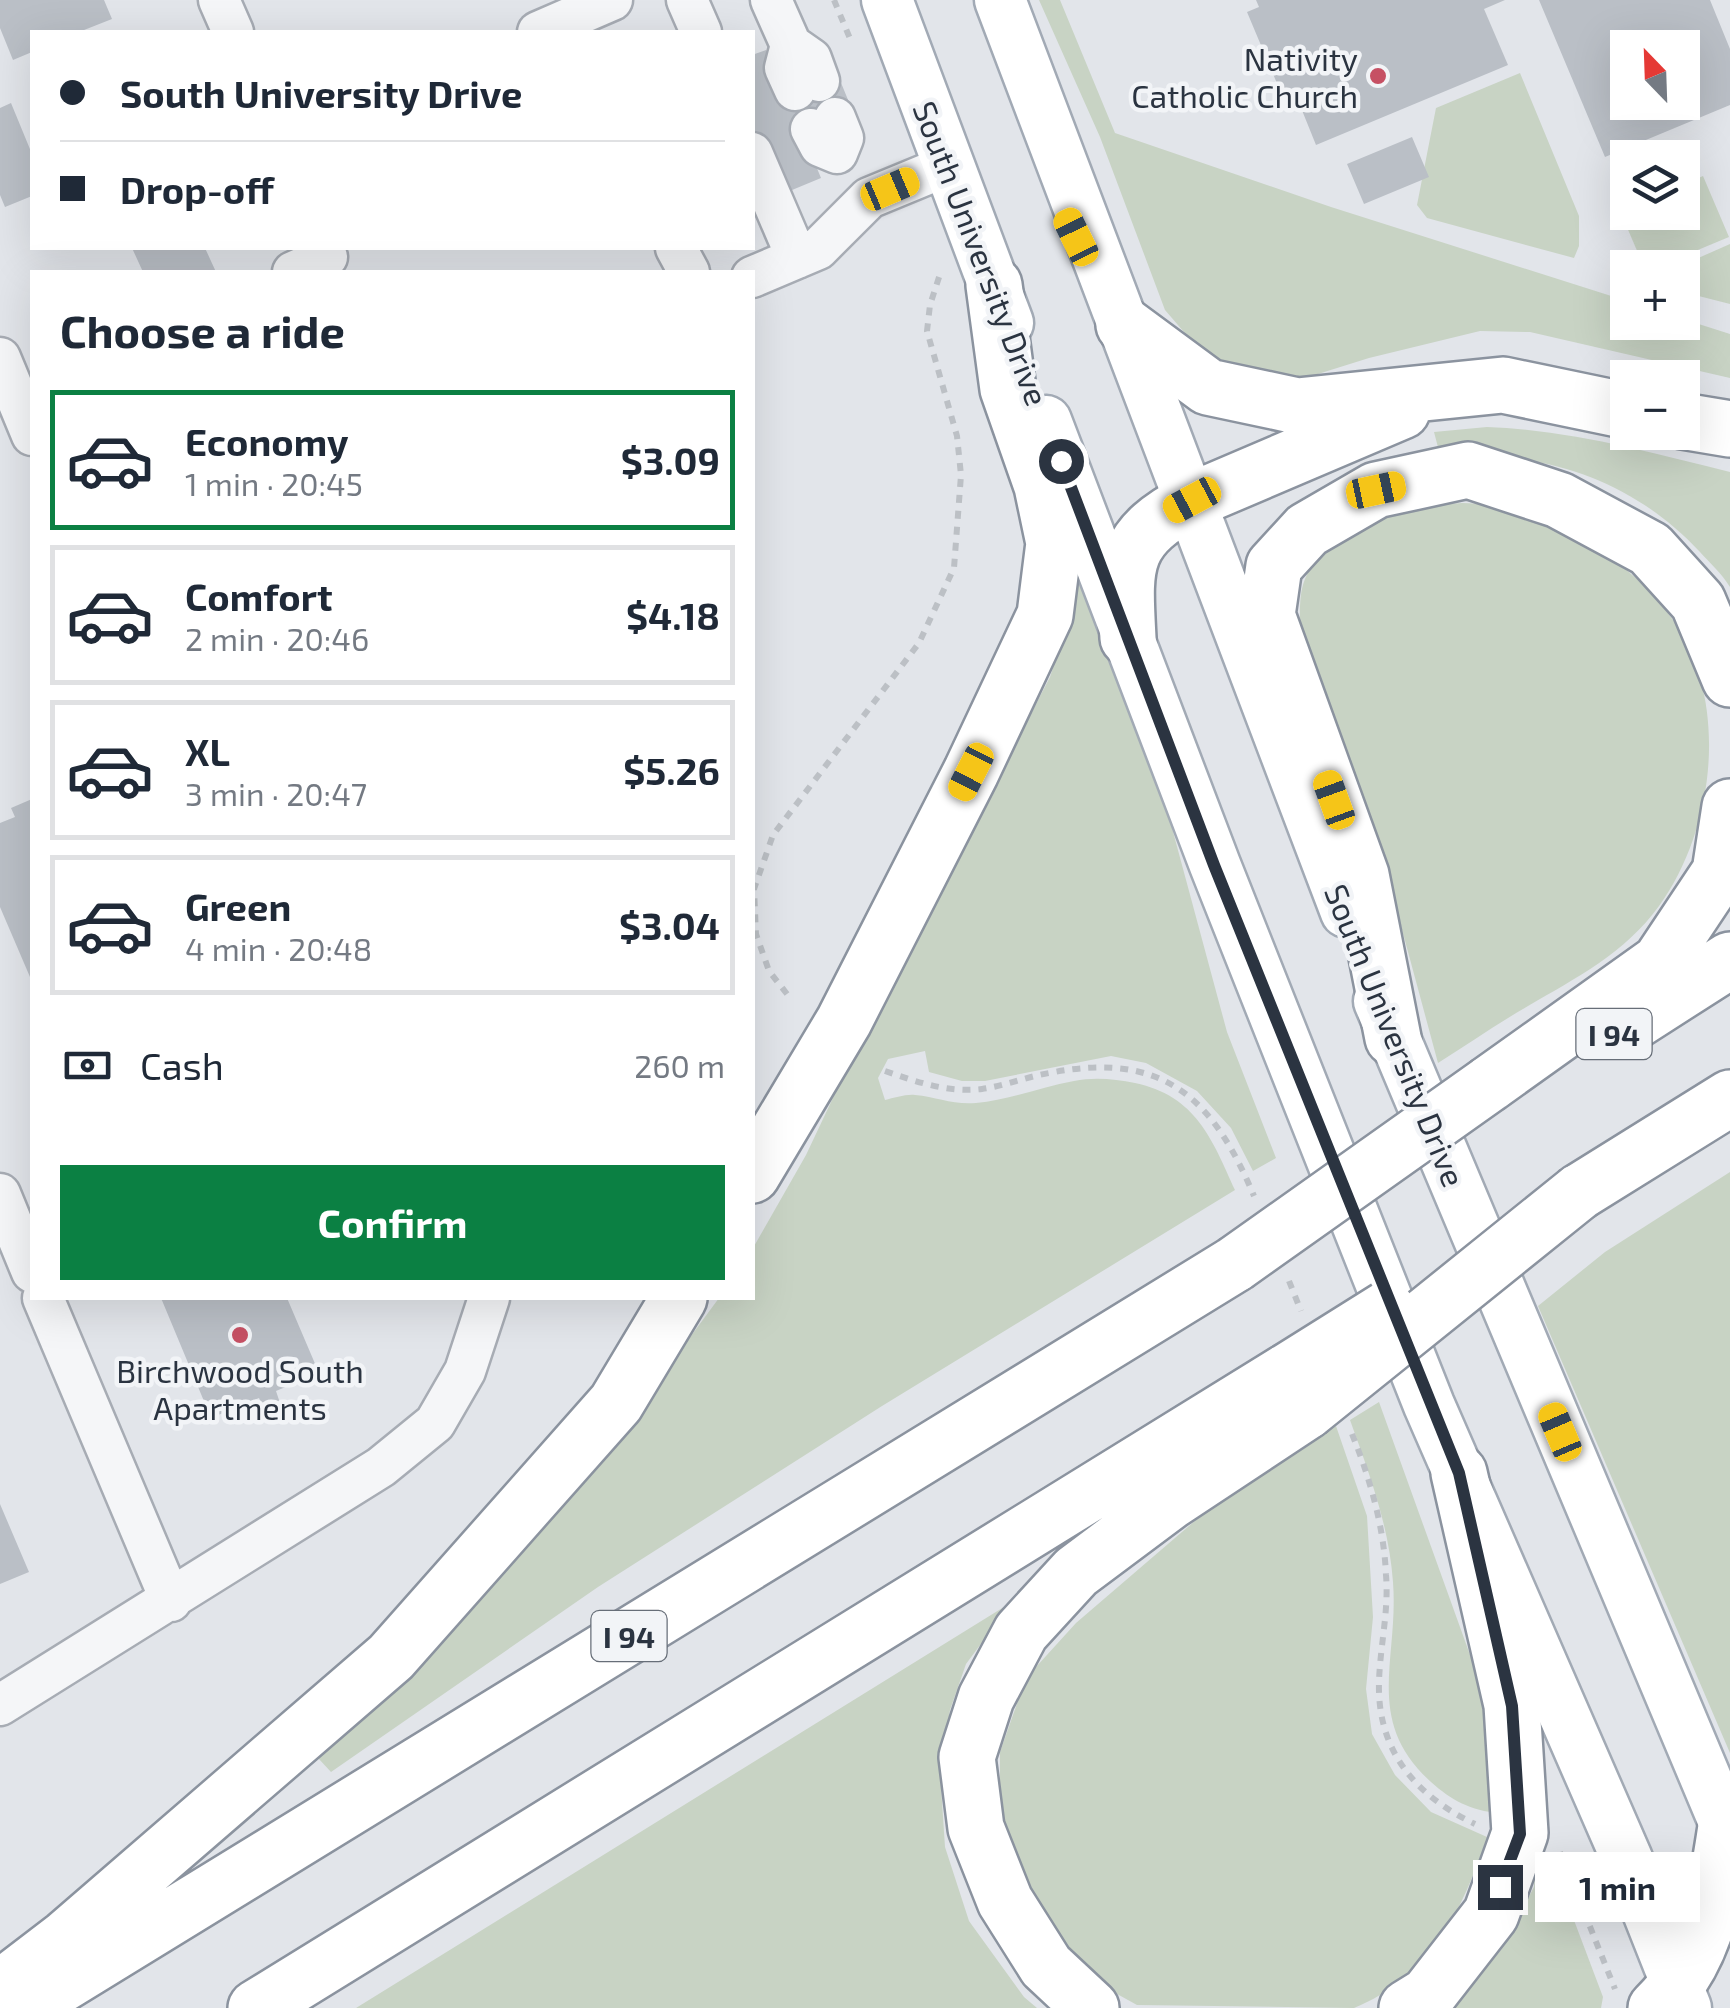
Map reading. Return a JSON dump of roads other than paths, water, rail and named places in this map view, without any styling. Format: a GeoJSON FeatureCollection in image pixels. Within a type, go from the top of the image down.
{"type":"FeatureCollection","features":[{"type":"Feature","properties":{"kind":"highway"},"geometry":{"type":"LineString","coordinates":[[755,1169],[844,1021],[971,772],[1045,615],[1054,543],[1042,486],[1008,389],[994,285]]}},
{"type":"Feature","properties":{"kind":"highway"},"geometry":{"type":"LineString","coordinates":[[1124,325],[1208,387],[1296,406],[1503,385],[1610,407]]}},
{"type":"Feature","properties":{"kind":"highway"},"geometry":{"type":"LineString","coordinates":[[1128,638],[1125,580],[1134,544],[1160,518],[1192,500],[1376,425],[1436,394]]}},
{"type":"Feature","properties":{"kind":"highway"},"geometry":{"type":"LineString","coordinates":[[1700,424],[1730,429]]}},
{"type":"Feature","properties":{"kind":"highway"},"geometry":{"type":"LineString","coordinates":[[1393,1038],[1362,875],[1267,615],[1274,566],[1308,530],[1376,490],[1468,470],[1558,500],[1650,549],[1698,602],[1730,679]]}},
{"type":"Feature","properties":{"kind":"highway"},"geometry":{"type":"LineString","coordinates":[[1494,1096],[1660,962],[1720,872],[1730,807]]}},
{"type":"Feature","properties":{"kind":"highway","name":"I 94"},"geometry":{"type":"LineString","coordinates":[[24,2008],[1235,1264],[1494,1096],[1730,960]]}},
{"type":"Feature","properties":{"kind":"highway"},"geometry":{"type":"LineString","coordinates":[[256,2008],[1297,1391],[1579,1192],[1730,1098]]}},
{"type":"Feature","properties":{"kind":"highway"},"geometry":{"type":"LineString","coordinates":[[0,1989],[66,1938],[390,1657],[616,1404],[678,1300]]}},
{"type":"Feature","properties":{"kind":"highway"},"geometry":{"type":"LineString","coordinates":[[1090,2008],[1046,1966],[1004,1902],[976,1828],[967,1757],[986,1698],[1022,1632],[1076,1572],[1171,1501],[1297,1391]]}},
{"type":"Feature","properties":{"kind":"highway"},"geometry":{"type":"LineString","coordinates":[[1408,2008],[1428,1995],[1491,1914],[1520,1834],[1512,1706],[1459,1473]]}},
{"type":"Feature","properties":{"kind":"highway"},"geometry":{"type":"LineString","coordinates":[[1673,2001],[1712,1917],[1728,1831]]}},
{"type":"Feature","properties":{"kind":"main road","name":"South University Drive"},"geometry":{"type":"LineString","coordinates":[[886,0],[1229,901],[1459,1473],[1627,1859],[1673,2001]]}},
{"type":"Feature","properties":{"kind":"main road"},"geometry":{"type":"LineString","coordinates":[[964,0],[1076,237],[1124,325]]}},
{"type":"Feature","properties":{"kind":"main road","name":"South University Drive"},"geometry":{"type":"LineString","coordinates":[[1000,0],[1393,1038],[1728,1831]]}},
{"type":"Feature","properties":{"kind":"street"},"geometry":{"type":"LineString","coordinates":[[219,0],[232,30]]}},
{"type":"Feature","properties":{"kind":"street"},"geometry":{"type":"LineString","coordinates":[[688,0],[700,30]]}},
{"type":"Feature","properties":{"kind":"street"},"geometry":{"type":"LineString","coordinates":[[772,0],[791,45],[811,59],[807,86]]}},
{"type":"Feature","properties":{"kind":"street"},"geometry":{"type":"LineString","coordinates":[[545,30],[599,14]]}},
{"type":"Feature","properties":{"kind":"street"},"geometry":{"type":"LineString","coordinates":[[828,134],[859,208]]}},
{"type":"Feature","properties":{"kind":"street"},"geometry":{"type":"LineString","coordinates":[[755,160],[797,258]]}},
{"type":"Feature","properties":{"kind":"street"},"geometry":{"type":"LineString","coordinates":[[755,276],[818,250],[868,198],[949,165]]}},
{"type":"Feature","properties":{"kind":"street"},"geometry":{"type":"LineString","coordinates":[[0,358],[30,430]]}},
{"type":"Feature","properties":{"kind":"street"},"geometry":{"type":"LineString","coordinates":[[0,1194],[30,1267]]}},
{"type":"Feature","properties":{"kind":"street"},"geometry":{"type":"LineString","coordinates":[[44,1300],[171,1600]]}},
{"type":"Feature","properties":{"kind":"street"},"geometry":{"type":"LineString","coordinates":[[0,1705],[381,1467],[435,1423],[465,1371],[489,1300]]}},
{"type":"Feature","properties":{"kind":"place","name":"Nativity Catholic Church"},"geometry":{"type":"Point","coordinates":[1378,76]}},
{"type":"Feature","properties":{"kind":"place","name":"Birchwood South Apartments"},"geometry":{"type":"Point","coordinates":[240,1335]}}]}
